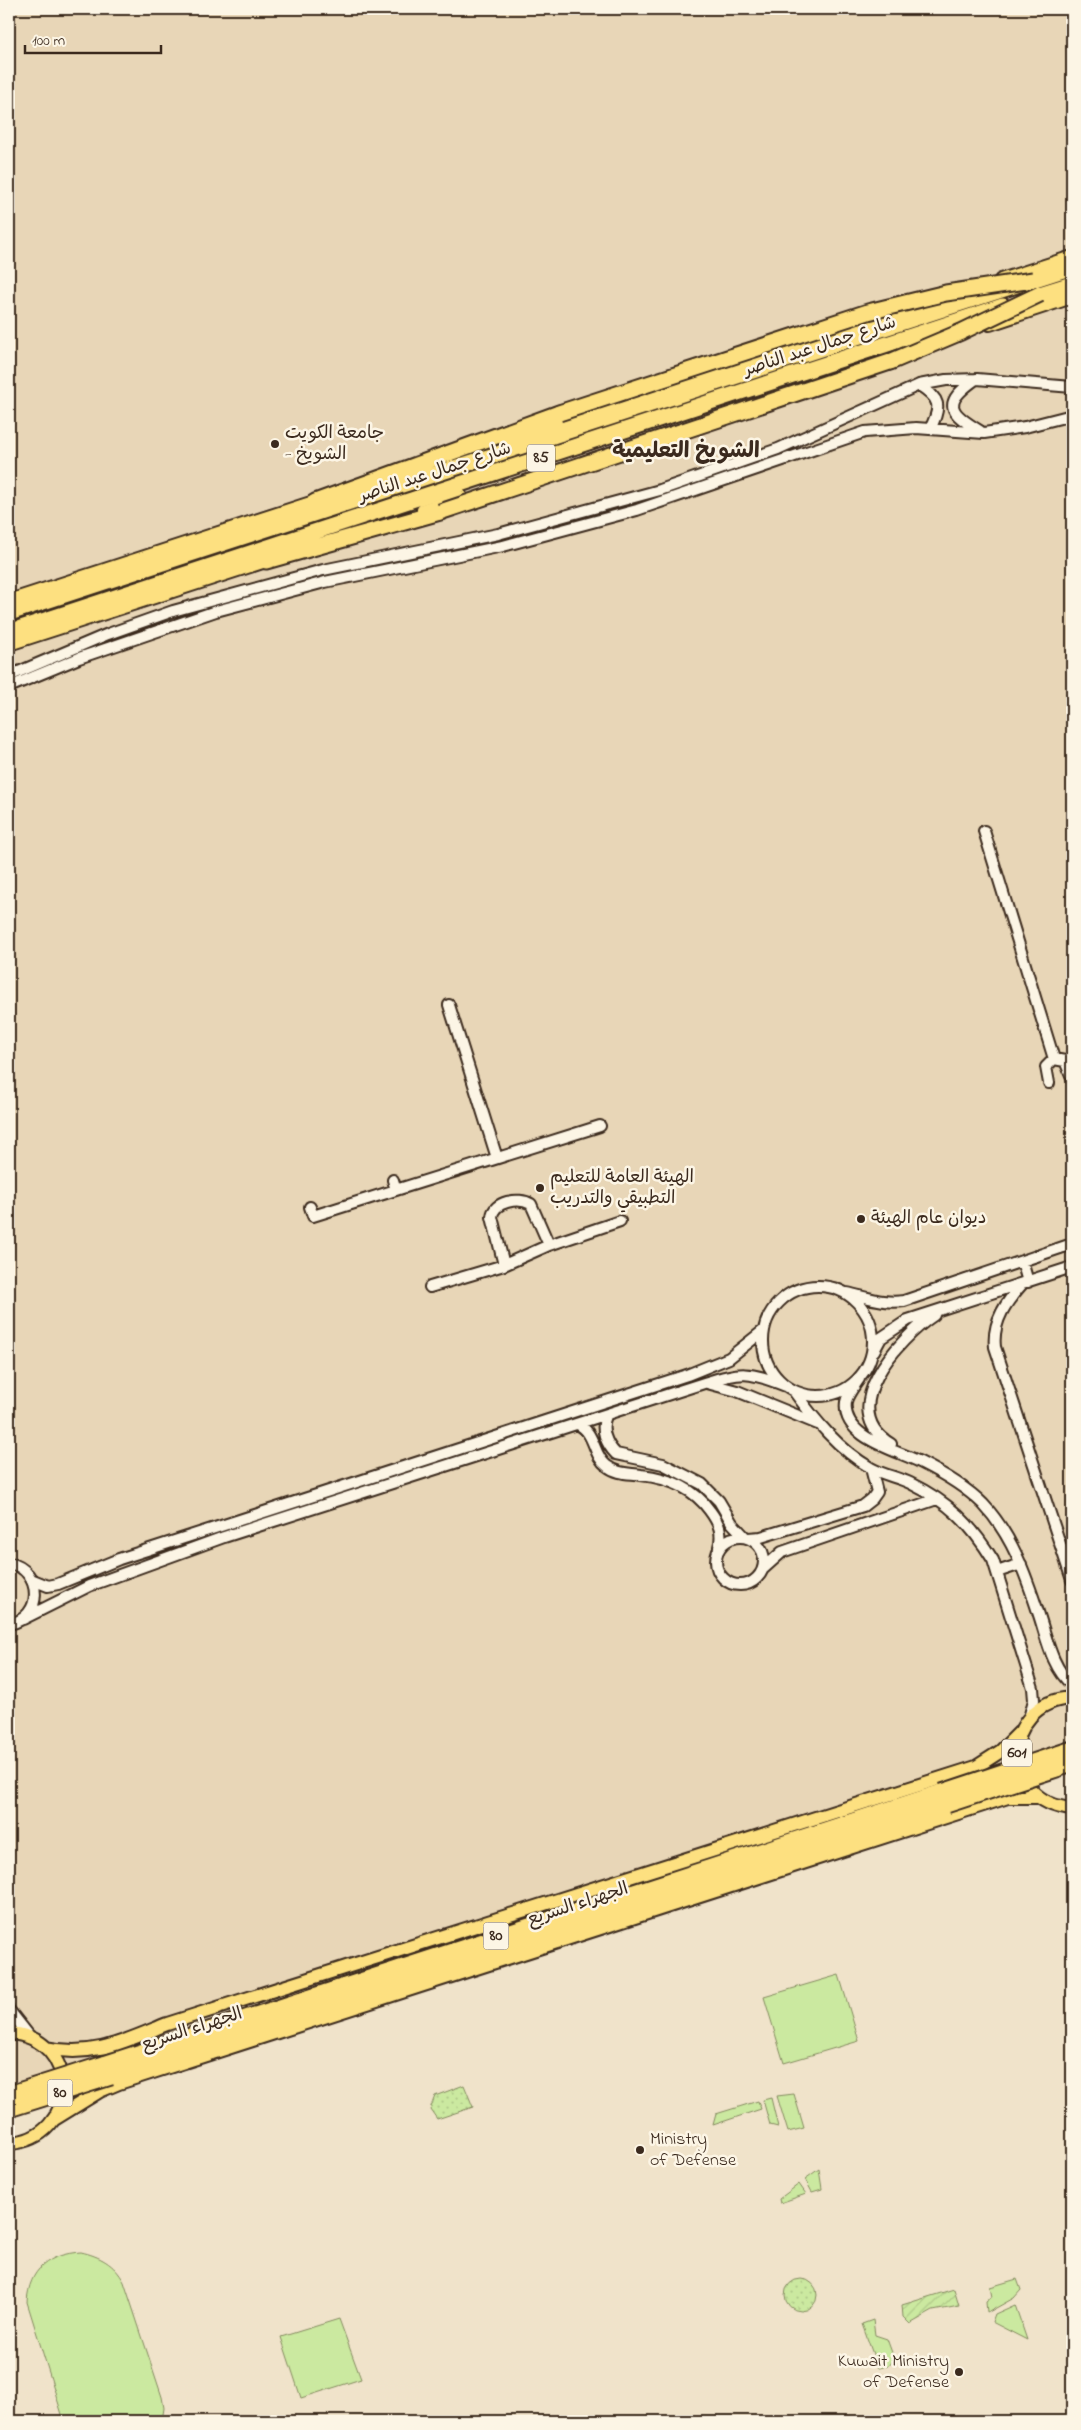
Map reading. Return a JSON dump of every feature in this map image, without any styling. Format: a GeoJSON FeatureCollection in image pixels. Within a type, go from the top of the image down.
{"type":"FeatureCollection","features":[{"type":"Feature","properties":{"kind":"highway","name":"شارع جمال عبد الناصر"},"geometry":{"type":"LineString","coordinates":[[9,613],[1072,267]]}},
{"type":"Feature","properties":{"kind":"highway"},"geometry":{"type":"LineString","coordinates":[[315,502],[559,413],[868,312],[946,293],[1033,280]]}},
{"type":"Feature","properties":{"kind":"highway","name":"شارع جمال عبد الناصر"},"geometry":{"type":"LineString","coordinates":[[9,632],[1072,284]]}},
{"type":"Feature","properties":{"kind":"highway"},"geometry":{"type":"LineString","coordinates":[[266,561],[440,512],[890,362],[961,332],[1040,294]]}},
{"type":"Feature","properties":{"kind":"highway","name":"الجهراء السريع"},"geometry":{"type":"LineString","coordinates":[[9,2094],[1072,1750]]}},
{"type":"Feature","properties":{"kind":"highway","name":"الجهراء السريع"},"geometry":{"type":"LineString","coordinates":[[9,2109],[1072,1764]]}},
{"type":"Feature","properties":{"kind":"main road"},"geometry":{"type":"LineString","coordinates":[[9,601],[1072,257]]}},
{"type":"Feature","properties":{"kind":"main road"},"geometry":{"type":"LineString","coordinates":[[9,644],[1072,297]]}},
{"type":"Feature","properties":{"kind":"main road","name":"601"},"geometry":{"type":"LineString","coordinates":[[1072,1698],[1052,1701],[1029,1718],[1021,1731],[1016,1751],[1024,1782],[1038,1797],[1067,1808],[1072,1818]]}},
{"type":"Feature","properties":{"kind":"main road","name":"الجهراء السريع"},"geometry":{"type":"LineString","coordinates":[[46,2048],[74,2052],[105,2048],[186,2018],[976,1767],[996,1756],[1021,1731]]}},
{"type":"Feature","properties":{"kind":"main road","name":"الجهراء السريع"},"geometry":{"type":"LineString","coordinates":[[9,2143],[34,2137],[53,2120],[100,2090],[118,2083],[1008,1797],[1038,1797]]}},
{"type":"Feature","properties":{"kind":"main road"},"geometry":{"type":"LineString","coordinates":[[9,2033],[31,2038],[46,2048],[61,2070],[64,2087],[61,2104],[53,2120]]}},
{"type":"Feature","properties":{"kind":"street"},"geometry":{"type":"LineString","coordinates":[[976,379],[961,390],[953,401],[954,410],[957,418],[984,432]]}},
{"type":"Feature","properties":{"kind":"street"},"geometry":{"type":"LineString","coordinates":[[9,676],[108,634],[173,611],[338,567],[498,534],[660,490],[778,449],[919,385],[946,380],[976,379],[1072,387]]}},
{"type":"Feature","properties":{"kind":"street"},"geometry":{"type":"LineString","coordinates":[[919,385],[934,394],[938,406],[936,417],[930,429]]}},
{"type":"Feature","properties":{"kind":"street"},"geometry":{"type":"LineString","coordinates":[[9,687],[71,661],[176,623],[264,597],[340,578],[503,546],[637,510],[865,432],[893,428],[984,432],[1025,427],[1072,414]]}},
{"type":"Feature","properties":{"kind":"street"},"geometry":{"type":"LineString","coordinates":[[367,561],[370,572]]}},
{"type":"Feature","properties":{"kind":"street"},"geometry":{"type":"LineString","coordinates":[[338,567],[340,578]]}},
{"type":"Feature","properties":{"kind":"street"},"geometry":{"type":"LineString","coordinates":[[984,831],[1054,1059]]}},
{"type":"Feature","properties":{"kind":"street"},"geometry":{"type":"LineString","coordinates":[[449,1006],[497,1158]]}},
{"type":"Feature","properties":{"kind":"street"},"geometry":{"type":"LineString","coordinates":[[1054,1059],[1065,1061],[1070,1075]]}},
{"type":"Feature","properties":{"kind":"street"},"geometry":{"type":"LineString","coordinates":[[1049,1082],[1046,1067],[1054,1059]]}},
{"type":"Feature","properties":{"kind":"street"},"geometry":{"type":"LineString","coordinates":[[310,1207],[313,1216],[394,1185],[497,1158],[600,1126]]}},
{"type":"Feature","properties":{"kind":"street"},"geometry":{"type":"LineString","coordinates":[[504,1265],[492,1217],[492,1212],[497,1206],[520,1199],[530,1204],[549,1245]]}},
{"type":"Feature","properties":{"kind":"street"},"geometry":{"type":"LineString","coordinates":[[430,1287],[504,1265],[549,1245],[620,1221]]}},
{"type":"Feature","properties":{"kind":"street"},"geometry":{"type":"LineString","coordinates":[[1029,1718],[1034,1700],[1033,1688],[997,1572],[983,1544],[964,1519],[937,1499],[910,1483],[871,1468],[818,1424],[789,1388],[775,1376],[767,1363],[763,1349],[763,1331],[767,1318],[776,1305],[789,1294],[804,1287],[821,1286],[891,1303],[904,1301],[1072,1244]]}},
{"type":"Feature","properties":{"kind":"street"},"geometry":{"type":"LineString","coordinates":[[1022,1262],[1026,1283]]}},
{"type":"Feature","properties":{"kind":"street"},"geometry":{"type":"LineString","coordinates":[[920,1462],[869,1440],[855,1428],[848,1414],[846,1401],[881,1338],[892,1328],[908,1320],[941,1311],[1072,1267]]}},
{"type":"Feature","properties":{"kind":"street"},"geometry":{"type":"LineString","coordinates":[[1026,1283],[1001,1313],[996,1327],[996,1347],[1072,1580]]}},
{"type":"Feature","properties":{"kind":"street"},"geometry":{"type":"LineString","coordinates":[[845,1293],[860,1304],[870,1320],[874,1338],[872,1356]]}},
{"type":"Feature","properties":{"kind":"street"},"geometry":{"type":"LineString","coordinates":[[941,1311],[917,1327],[896,1350],[872,1386],[867,1406],[870,1419],[883,1439],[944,1475],[982,1503],[998,1523],[1014,1548],[1021,1564],[1055,1663],[1072,1685]]}},
{"type":"Feature","properties":{"kind":"street"},"geometry":{"type":"LineString","coordinates":[[9,1562],[22,1568],[33,1580],[48,1586],[58,1584],[119,1559],[716,1365],[739,1351],[763,1331]]}},
{"type":"Feature","properties":{"kind":"street"},"geometry":{"type":"LineString","coordinates":[[9,1624],[89,1586],[224,1537],[733,1374],[749,1373],[810,1396],[828,1396],[845,1390],[859,1379]]}},
{"type":"Feature","properties":{"kind":"street"},"geometry":{"type":"LineString","coordinates":[[704,1383],[737,1391],[818,1424]]}},
{"type":"Feature","properties":{"kind":"street"},"geometry":{"type":"LineString","coordinates":[[593,1406],[601,1417],[604,1435],[616,1454],[662,1464],[702,1484],[720,1501],[732,1523],[747,1538],[755,1542],[763,1554],[763,1569]]}},
{"type":"Feature","properties":{"kind":"street"},"geometry":{"type":"LineString","coordinates":[[577,1424],[589,1433],[599,1457],[608,1467],[620,1472],[670,1481],[700,1500],[718,1523],[721,1532],[720,1547],[716,1555],[717,1571],[728,1583],[745,1585],[754,1581],[763,1569],[782,1552],[937,1499]]}},
{"type":"Feature","properties":{"kind":"street"},"geometry":{"type":"LineString","coordinates":[[396,1468],[400,1480]]}},
{"type":"Feature","properties":{"kind":"street"},"geometry":{"type":"LineString","coordinates":[[720,1547],[731,1538],[761,1537],[863,1506],[877,1492],[871,1468]]}},
{"type":"Feature","properties":{"kind":"street"},"geometry":{"type":"LineString","coordinates":[[997,1572],[1021,1564]]}},
{"type":"Feature","properties":{"kind":"street"},"geometry":{"type":"LineString","coordinates":[[23,1618],[34,1601],[33,1580]]}},
{"type":"Feature","properties":{"kind":"street"},"geometry":{"type":"LineString","coordinates":[[9,2010],[31,2038]]}},
{"type":"Feature","properties":{"kind":"shaded area","name":"الهيئة العامة للتعليم التطبيقي والتدريب"},"geometry":{"type":"Polygon","coordinates":[[[9,9],[1072,9],[1072,1758],[9,2100],[9,9]]]}},
{"type":"Feature","properties":{"kind":"green space"},"geometry":{"type":"Polygon","coordinates":[[[839,1975],[859,2041],[784,2063],[764,1997],[839,1975]]]}},
{"type":"Feature","properties":{"kind":"green space"},"geometry":{"type":"Polygon","coordinates":[[[464,2085],[473,2107],[437,2119],[430,2109],[435,2096],[464,2085]]]}},
{"type":"Feature","properties":{"kind":"green space"},"geometry":{"type":"Polygon","coordinates":[[[794,2094],[804,2128],[788,2132],[777,2096],[794,2094]]]}},
{"type":"Feature","properties":{"kind":"green space"},"geometry":{"type":"Polygon","coordinates":[[[771,2098],[778,2127],[770,2125],[763,2100],[771,2098]]]}},
{"type":"Feature","properties":{"kind":"green space"},"geometry":{"type":"Polygon","coordinates":[[[758,2101],[761,2109],[713,2125],[716,2114],[758,2101]]]}},
{"type":"Feature","properties":{"kind":"green space"},"geometry":{"type":"Polygon","coordinates":[[[819,2169],[822,2189],[812,2192],[805,2179],[819,2169]]]}},
{"type":"Feature","properties":{"kind":"green space"},"geometry":{"type":"Polygon","coordinates":[[[799,2184],[806,2194],[780,2203],[779,2199],[799,2184]]]}},
{"type":"Feature","properties":{"kind":"green space"},"geometry":{"type":"Polygon","coordinates":[[[81,2252],[106,2262],[116,2270],[124,2282],[162,2397],[164,2408],[162,2421],[64,2421],[27,2302],[32,2281],[43,2265],[59,2256],[81,2252]]]}},
{"type":"Feature","properties":{"kind":"green space"},"geometry":{"type":"Polygon","coordinates":[[[801,2279],[807,2280],[812,2284],[816,2289],[816,2301],[812,2306],[807,2310],[801,2311],[795,2310],[790,2306],[786,2301],[785,2295],[786,2289],[790,2284],[795,2280],[801,2279]]]}},
{"type":"Feature","properties":{"kind":"green space"},"geometry":{"type":"Polygon","coordinates":[[[1017,2279],[1021,2290],[1014,2298],[987,2313],[986,2302],[992,2297],[990,2287],[1017,2279]]]}},
{"type":"Feature","properties":{"kind":"green space"},"geometry":{"type":"Polygon","coordinates":[[[954,2289],[959,2306],[933,2311],[910,2324],[903,2317],[902,2305],[954,2289]]]}},
{"type":"Feature","properties":{"kind":"green space"},"geometry":{"type":"Polygon","coordinates":[[[1015,2305],[1027,2340],[992,2322],[995,2314],[1015,2305]]]}},
{"type":"Feature","properties":{"kind":"green space"},"geometry":{"type":"Polygon","coordinates":[[[339,2319],[361,2379],[301,2398],[281,2337],[339,2319]]]}},
{"type":"Feature","properties":{"kind":"green space"},"geometry":{"type":"Polygon","coordinates":[[[873,2320],[875,2335],[887,2339],[894,2358],[888,2366],[878,2368],[862,2324],[873,2320]]]}},
{"type":"Feature","properties":{"kind":"place","name":"جامعة الكويت - الشويخ"},"geometry":{"type":"Point","coordinates":[275,444]}},
{"type":"Feature","properties":{"kind":"place","name":"الهيئة العامة للتعليم التطبيقي والتدريب"},"geometry":{"type":"Point","coordinates":[540,1188]}},
{"type":"Feature","properties":{"kind":"place","name":"ديوان عام الهيئة"},"geometry":{"type":"Point","coordinates":[861,1219]}},
{"type":"Feature","properties":{"kind":"place","name":"Ministry of Defense"},"geometry":{"type":"Point","coordinates":[640,2150]}},
{"type":"Feature","properties":{"kind":"place","name":"Kuwait Ministry of Defense"},"geometry":{"type":"Point","coordinates":[959,2372]}},
{"type":"Feature","properties":{"kind":"district","name":"الشويخ التعليمية"},"geometry":{"type":"Point","coordinates":[686,452]}}]}
